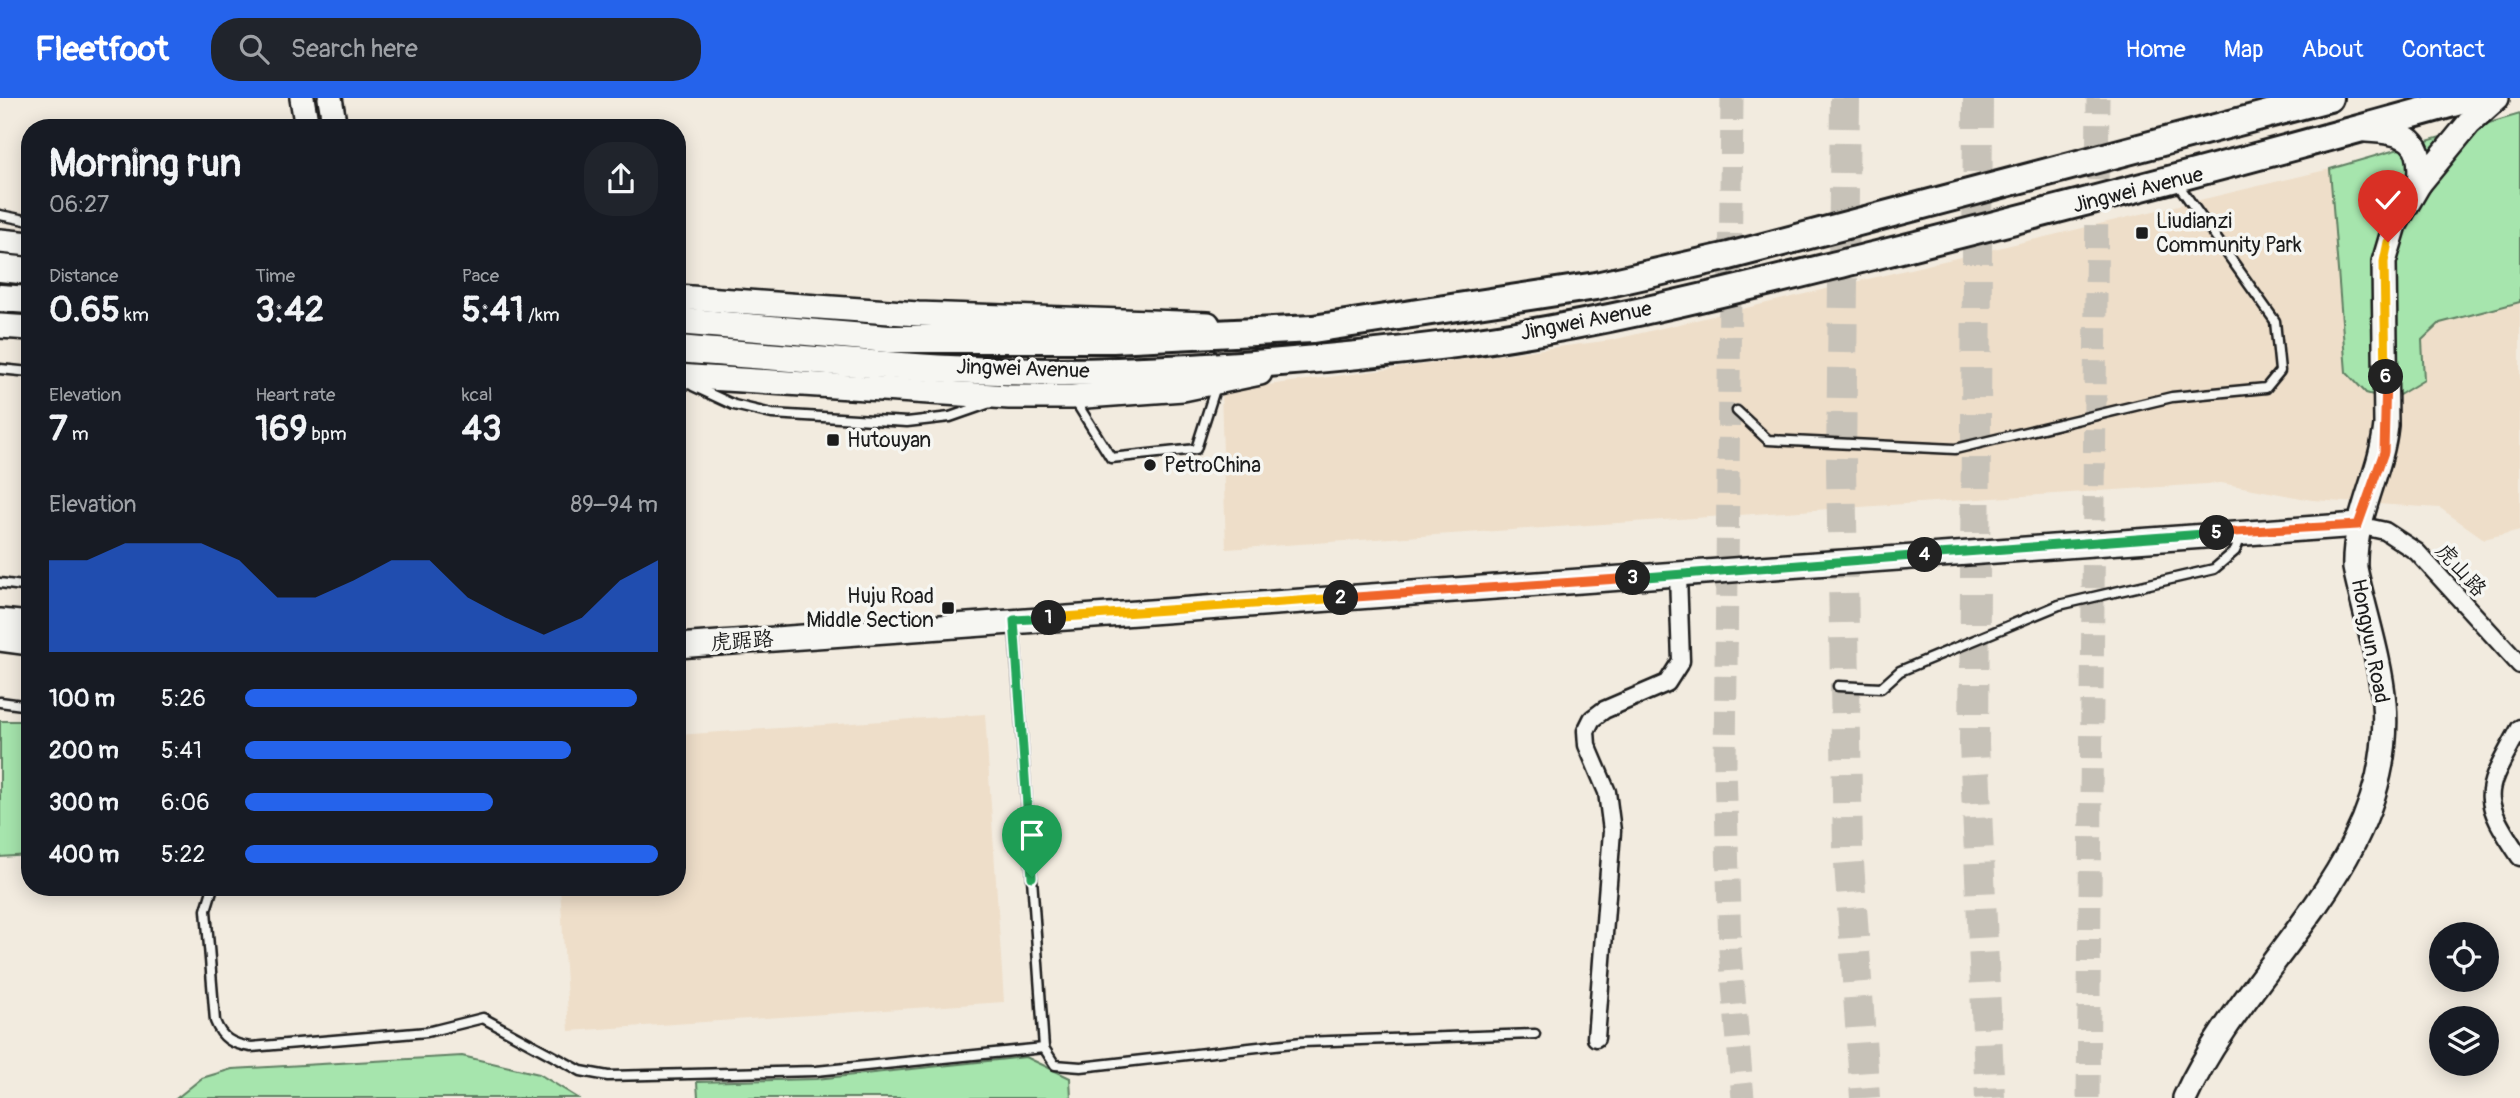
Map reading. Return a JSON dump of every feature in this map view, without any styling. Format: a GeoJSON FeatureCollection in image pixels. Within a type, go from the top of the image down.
{"type":"FeatureCollection","features":[{"type":"Feature","properties":{"kind":"main road","name":"Jingwei Avenue"},"geometry":{"type":"LineString","coordinates":[[686,322],[900,339],[1113,339],[1313,329],[1610,284],[1729,256],[2329,98]]}},
{"type":"Feature","properties":{"kind":"main road","name":"Jingwei Avenue"},"geometry":{"type":"LineString","coordinates":[[686,350],[889,365],[1118,371],[1341,356],[1459,344],[1606,320],[2175,181],[2472,98]]}},
{"type":"Feature","properties":{"kind":"main road"},"geometry":{"type":"LineString","coordinates":[[0,268],[21,270]]}},
{"type":"Feature","properties":{"kind":"main road"},"geometry":{"type":"LineString","coordinates":[[0,298],[21,299]]}},
{"type":"Feature","properties":{"kind":"street"},"geometry":{"type":"LineString","coordinates":[[302,98],[306,119]]}},
{"type":"Feature","properties":{"kind":"street"},"geometry":{"type":"LineString","coordinates":[[330,98],[334,119]]}},
{"type":"Feature","properties":{"kind":"street","name":"Hongyun Road"},"geometry":{"type":"LineString","coordinates":[[2185,1098],[2201,1063],[2320,899],[2355,842],[2380,770],[2384,701],[2355,568],[2358,525],[2384,452],[2384,262],[2395,225],[2419,184],[2469,123],[2497,98]]}},
{"type":"Feature","properties":{"kind":"street"},"geometry":{"type":"LineString","coordinates":[[2360,129],[2389,131],[2412,141],[2421,162],[2419,184]]}},
{"type":"Feature","properties":{"kind":"street"},"geometry":{"type":"LineString","coordinates":[[0,241],[21,243]]}},
{"type":"Feature","properties":{"kind":"street"},"geometry":{"type":"LineString","coordinates":[[686,299],[918,314],[1313,329]]}},
{"type":"Feature","properties":{"kind":"street"},"geometry":{"type":"LineString","coordinates":[[0,326],[21,327]]}},
{"type":"Feature","properties":{"kind":"street"},"geometry":{"type":"LineString","coordinates":[[686,378],[1009,397],[1072,397],[1171,390],[1341,356]]}},
{"type":"Feature","properties":{"kind":"street","name":"虎踞路"},"geometry":{"type":"LineString","coordinates":[[686,645],[1678,575],[2243,531],[2358,525]]}},
{"type":"Feature","properties":{"kind":"street","name":"虎山路"},"geometry":{"type":"LineString","coordinates":[[2358,525],[2385,531],[2417,552],[2520,665]]}},
{"type":"Feature","properties":{"kind":"street"},"geometry":{"type":"LineString","coordinates":[[1596,1038],[1612,831],[1606,792],[1587,745],[1586,731],[1592,719],[1604,710],[1667,683],[1676,673],[1681,662],[1678,575]]}},
{"type":"Feature","properties":{"kind":"street"},"geometry":{"type":"LineString","coordinates":[[0,621],[21,623]]}},
{"type":"Feature","properties":{"kind":"street"},"geometry":{"type":"LineString","coordinates":[[0,639],[21,642]]}},
{"type":"Feature","properties":{"kind":"street"},"geometry":{"type":"LineString","coordinates":[[2520,728],[2491,784],[2489,802],[2495,819],[2520,857]]}},
{"type":"Feature","properties":{"kind":"lane"},"geometry":{"type":"LineString","coordinates":[[1737,411],[1768,440],[1955,449],[2172,397],[2266,388],[2280,371],[2275,321],[2175,181]]}},
{"type":"Feature","properties":{"kind":"lane"},"geometry":{"type":"LineString","coordinates":[[0,215],[21,219]]}},
{"type":"Feature","properties":{"kind":"lane"},"geometry":{"type":"LineString","coordinates":[[0,369],[21,371]]}},
{"type":"Feature","properties":{"kind":"lane"},"geometry":{"type":"LineString","coordinates":[[686,381],[753,411],[907,422],[950,417],[1009,397]]}},
{"type":"Feature","properties":{"kind":"lane"},"geometry":{"type":"LineString","coordinates":[[1072,397],[1111,458],[1196,449],[1218,382]]}},
{"type":"Feature","properties":{"kind":"lane"},"geometry":{"type":"LineString","coordinates":[[1838,686],[1881,688],[1900,671],[2059,605],[2214,569],[2235,551],[2243,531]]}},
{"type":"Feature","properties":{"kind":"lane"},"geometry":{"type":"LineString","coordinates":[[0,583],[21,586]]}},
{"type":"Feature","properties":{"kind":"lane"},"geometry":{"type":"LineString","coordinates":[[1014,620],[1044,1048],[1055,1065],[1074,1068],[1302,1042],[1535,1034]]}},
{"type":"Feature","properties":{"kind":"lane"},"geometry":{"type":"LineString","coordinates":[[0,702],[21,705]]}},
{"type":"Feature","properties":{"kind":"lane"},"geometry":{"type":"LineString","coordinates":[[210,896],[206,910],[215,1021],[220,1035],[235,1044],[251,1047],[427,1032],[483,1018],[580,1070],[608,1076],[816,1071],[1044,1048]]}},
{"type":"Feature","properties":{"kind":"shaded area"},"geometry":{"type":"Polygon","coordinates":[[[2330,169],[2346,372],[2422,340],[2440,323],[2520,302],[2520,530],[2484,539],[2440,508],[2312,500],[2221,483],[1226,549],[1221,391],[1612,340],[2330,169]]]}},
{"type":"Feature","properties":{"kind":"shaded area"},"geometry":{"type":"Polygon","coordinates":[[[985,714],[1004,1002],[569,1031],[561,896],[686,896],[686,734],[985,714]]]}},
{"type":"Feature","properties":{"kind":"green space"},"geometry":{"type":"Polygon","coordinates":[[[2520,114],[2520,302],[2440,323],[2422,340],[2424,380],[2391,400],[2366,393],[2346,372],[2330,169],[2520,114]]]}},
{"type":"Feature","properties":{"kind":"green space"},"geometry":{"type":"Polygon","coordinates":[[[0,721],[21,721],[21,856],[0,857],[0,721]]]}},
{"type":"Feature","properties":{"kind":"green space"},"geometry":{"type":"Polygon","coordinates":[[[462,1056],[539,1074],[578,1098],[177,1098],[202,1078],[232,1069],[462,1056]]]}},
{"type":"Feature","properties":{"kind":"green space"},"geometry":{"type":"Polygon","coordinates":[[[1026,1057],[1070,1078],[1071,1098],[698,1098],[697,1082],[816,1079],[1026,1057]]]}},
{"type":"Feature","properties":{"kind":"tunnel"},"geometry":{"type":"LineString","coordinates":[[1732,98],[1725,764],[1730,951],[1743,1098]]}},
{"type":"Feature","properties":{"kind":"tunnel"},"geometry":{"type":"LineString","coordinates":[[1845,98],[1841,466],[1848,848],[1865,1098]]}},
{"type":"Feature","properties":{"kind":"tunnel"},"geometry":{"type":"LineString","coordinates":[[1978,98],[1974,744],[1990,1098]]}},
{"type":"Feature","properties":{"kind":"tunnel"},"geometry":{"type":"LineString","coordinates":[[2088,1098],[2098,98]]}},
{"type":"Feature","properties":{"kind":"place","name":"Liudianzi Community Park"},"geometry":{"type":"Point","coordinates":[2142,233]}},
{"type":"Feature","properties":{"kind":"place","name":"Hutouyan"},"geometry":{"type":"Point","coordinates":[833,440]}},
{"type":"Feature","properties":{"kind":"place","name":"PetroChina"},"geometry":{"type":"Point","coordinates":[1150,465]}},
{"type":"Feature","properties":{"kind":"place","name":"Huju Road Middle Section"},"geometry":{"type":"Point","coordinates":[948,608]}},
{"type":"Feature","properties":{"kind":"route"},"geometry":{"type":"LineString","coordinates":[[1032,877],[1014,620],[1678,575],[2243,531],[2358,525],[2384,452],[2384,262],[2388,242]]}}]}
